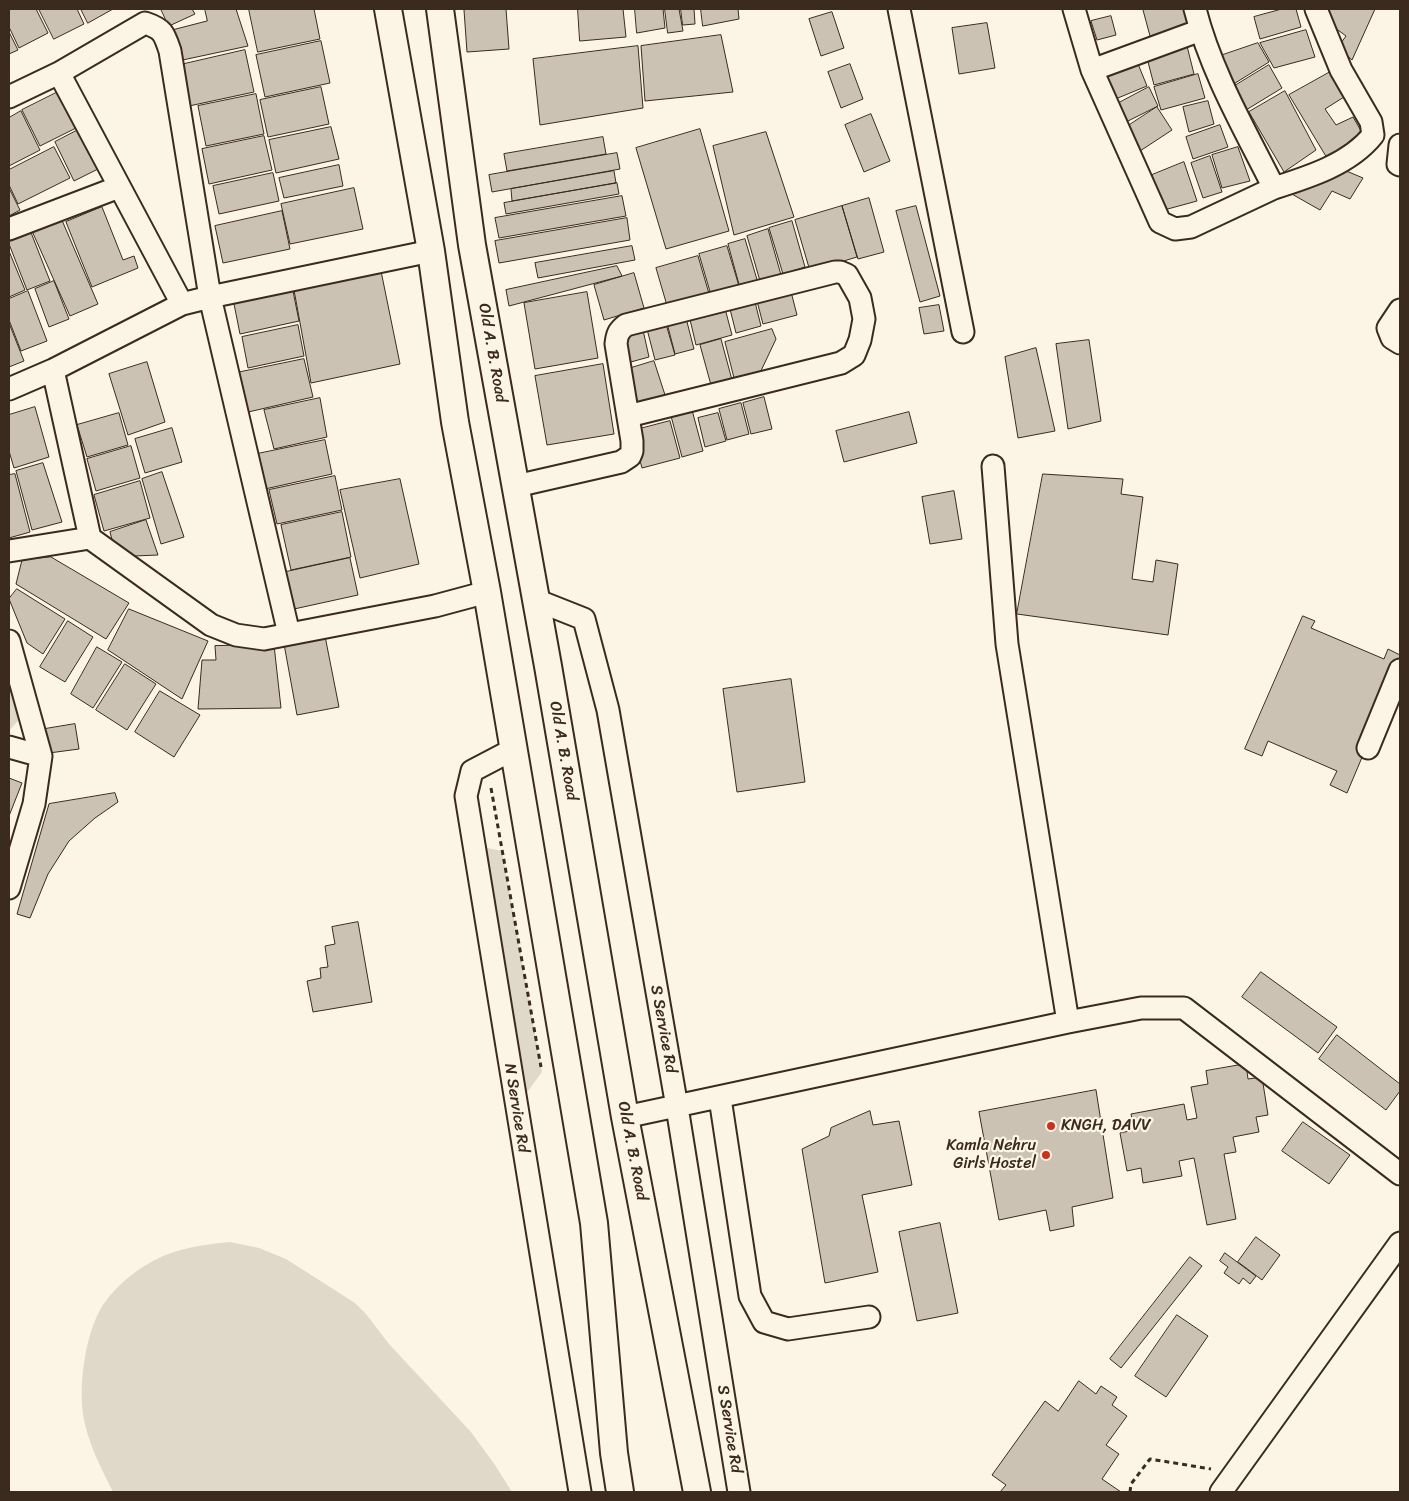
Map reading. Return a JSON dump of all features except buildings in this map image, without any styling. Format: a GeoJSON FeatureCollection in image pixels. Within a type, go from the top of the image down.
{"type":"FeatureCollection","features":[{"type":"Feature","properties":{"kind":"main road"},"geometry":{"type":"LineString","coordinates":[[388,9],[431,251],[455,422],[487,592],[594,1223],[614,1453],[620,1492]]}},
{"type":"Feature","properties":{"kind":"main road","name":"Old A. B. Road"},"geometry":{"type":"LineString","coordinates":[[440,9],[472,245],[516,486],[625,1117],[697,1492]]}},
{"type":"Feature","properties":{"kind":"street"},"geometry":{"type":"LineString","coordinates":[[899,9],[962,332]]}},
{"type":"Feature","properties":{"kind":"street"},"geometry":{"type":"LineString","coordinates":[[1074,9],[1092,70],[1160,222],[1176,229],[1191,226],[1274,188],[1322,172],[1365,146],[1373,135],[1371,122],[1341,70],[1316,9]]}},
{"type":"Feature","properties":{"kind":"street"},"geometry":{"type":"LineString","coordinates":[[1195,9],[1201,30],[1226,94],[1274,188]]}},
{"type":"Feature","properties":{"kind":"street"},"geometry":{"type":"LineString","coordinates":[[9,97],[59,73],[145,23],[157,28],[164,34],[170,51],[210,297],[289,634]]}},
{"type":"Feature","properties":{"kind":"street"},"geometry":{"type":"LineString","coordinates":[[1092,70],[1201,30]]}},
{"type":"Feature","properties":{"kind":"street"},"geometry":{"type":"LineString","coordinates":[[59,73],[182,304]]}},
{"type":"Feature","properties":{"kind":"street"},"geometry":{"type":"LineString","coordinates":[[9,229],[119,187]]}},
{"type":"Feature","properties":{"kind":"street"},"geometry":{"type":"LineString","coordinates":[[9,389],[53,370],[182,304],[431,251]]}},
{"type":"Feature","properties":{"kind":"street"},"geometry":{"type":"LineString","coordinates":[[516,486],[621,462],[630,456],[632,441],[616,344],[620,330],[626,325],[834,272],[847,275],[860,298],[864,319],[860,340],[854,355],[841,363],[628,416]]}},
{"type":"Feature","properties":{"kind":"street"},"geometry":{"type":"LineString","coordinates":[[1400,310],[1388,328],[1392,338],[1400,343]]}},
{"type":"Feature","properties":{"kind":"street"},"geometry":{"type":"LineString","coordinates":[[53,370],[90,538],[211,626],[236,635],[264,639],[435,606],[487,592]]}},
{"type":"Feature","properties":{"kind":"street"},"geometry":{"type":"LineString","coordinates":[[993,466],[1007,644],[1068,1022]]}},
{"type":"Feature","properties":{"kind":"street"},"geometry":{"type":"LineString","coordinates":[[9,551],[90,538]]}},
{"type":"Feature","properties":{"kind":"street","name":"S Service Rd"},"geometry":{"type":"LineString","coordinates":[[536,600],[584,619],[608,710],[677,1107],[739,1492]]}},
{"type":"Feature","properties":{"kind":"street"},"geometry":{"type":"LineString","coordinates":[[9,641],[41,756],[34,804],[9,888]]}},
{"type":"Feature","properties":{"kind":"street"},"geometry":{"type":"LineString","coordinates":[[1368,748],[1400,670]]}},
{"type":"Feature","properties":{"kind":"street"},"geometry":{"type":"LineString","coordinates":[[9,747],[41,756]]}},
{"type":"Feature","properties":{"kind":"street","name":"N Service Rd"},"geometry":{"type":"LineString","coordinates":[[514,749],[472,771],[466,796],[580,1492]]}},
{"type":"Feature","properties":{"kind":"street"},"geometry":{"type":"LineString","coordinates":[[625,1117],[1068,1022],[1141,1008],[1184,1008],[1400,1174]]}},
{"type":"Feature","properties":{"kind":"street"},"geometry":{"type":"LineString","coordinates":[[720,1098],[750,1296],[764,1322],[788,1329],[869,1317]]}},
{"type":"Feature","properties":{"kind":"street"},"geometry":{"type":"LineString","coordinates":[[1221,1492],[1400,1243]]}},
{"type":"Feature","properties":{"kind":"path"},"geometry":{"type":"LineString","coordinates":[[487,764],[512,913],[542,1072]]}},
{"type":"Feature","properties":{"kind":"path"},"geometry":{"type":"LineString","coordinates":[[1130,1492],[1131,1484],[1150,1459],[1235,1473]]}},
{"type":"Feature","properties":{"kind":"shaded area"},"geometry":{"type":"Polygon","coordinates":[[[9,641],[28,709],[9,731],[9,641]]]}},
{"type":"Feature","properties":{"kind":"shaded area"},"geometry":{"type":"Polygon","coordinates":[[[473,845],[502,851],[542,1072],[516,1107],[473,845]]]}},
{"type":"Feature","properties":{"kind":"shaded area"},"geometry":{"type":"Polygon","coordinates":[[[230,1242],[259,1248],[286,1259],[355,1303],[389,1344],[471,1432],[512,1492],[113,1492],[91,1444],[85,1424],[82,1402],[84,1361],[90,1334],[100,1310],[122,1283],[153,1261],[188,1248],[230,1242]]]}},
{"type":"Feature","properties":{"kind":"place","name":"KNGH, DAVV"},"geometry":{"type":"Point","coordinates":[1051,1126]}},
{"type":"Feature","properties":{"kind":"place","name":"Kamla Nehru Girls Hostel"},"geometry":{"type":"Point","coordinates":[1046,1155]}}]}
